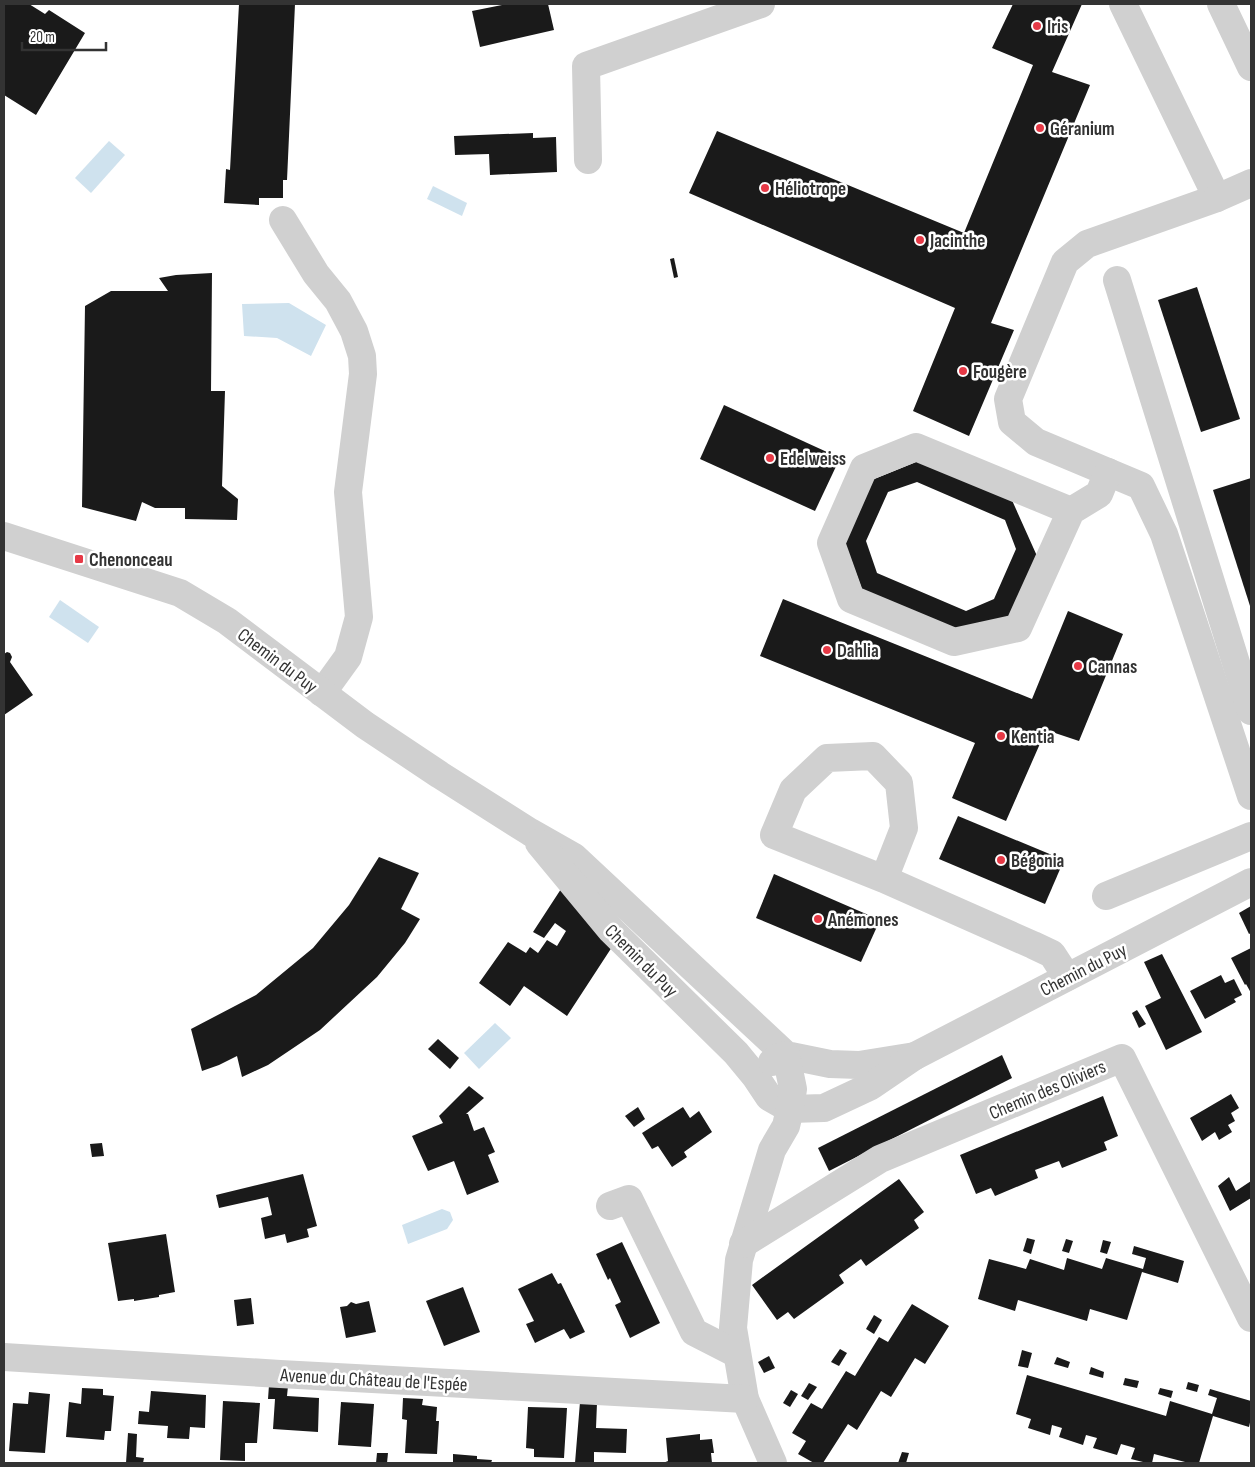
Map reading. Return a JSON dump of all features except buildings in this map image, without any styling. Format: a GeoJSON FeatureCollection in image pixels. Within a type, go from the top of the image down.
{"type":"FeatureCollection","features":[{"type":"Feature","properties":{"kind":"street"},"geometry":{"type":"LineString","coordinates":[[588,160],[586,66],[761,4]]}},
{"type":"Feature","properties":{"kind":"street"},"geometry":{"type":"LineString","coordinates":[[1123,4],[1217,198]]}},
{"type":"Feature","properties":{"kind":"street"},"geometry":{"type":"LineString","coordinates":[[1221,4],[1251,67]]}},
{"type":"Feature","properties":{"kind":"street"},"geometry":{"type":"LineString","coordinates":[[1251,183],[1217,198],[1087,244],[1065,262],[1008,398],[1012,422],[1036,442],[1141,486],[1164,534],[1251,796]]}},
{"type":"Feature","properties":{"kind":"street"},"geometry":{"type":"LineString","coordinates":[[283,220],[316,274],[338,301],[354,331],[362,356],[363,374],[348,492],[359,617],[348,657],[322,693]]}},
{"type":"Feature","properties":{"kind":"street"},"geometry":{"type":"LineString","coordinates":[[1117,280],[1251,710]]}},
{"type":"Feature","properties":{"kind":"street"},"geometry":{"type":"LineString","coordinates":[[1071,511],[916,447],[864,468],[831,543],[852,600],[954,642],[1018,628],[1071,511],[1098,494],[1108,472]]}},
{"type":"Feature","properties":{"kind":"street","name":"Chemin du Puy"},"geometry":{"type":"LineString","coordinates":[[4,536],[180,594],[227,621],[365,725],[530,832],[574,857],[786,1055],[830,1064],[859,1065],[915,1056]]}},
{"type":"Feature","properties":{"kind":"street"},"geometry":{"type":"LineString","coordinates":[[884,879],[904,828],[899,783],[873,756],[827,758],[793,790],[774,834],[884,879],[1052,954],[1067,977]]}},
{"type":"Feature","properties":{"kind":"street","name":"Chemin du Puy"},"geometry":{"type":"LineString","coordinates":[[530,832],[611,930],[736,1054],[769,1097],[790,1109],[824,1108],[871,1086],[915,1056],[1251,882]]}},
{"type":"Feature","properties":{"kind":"street"},"geometry":{"type":"LineString","coordinates":[[1106,896],[1251,836]]}},
{"type":"Feature","properties":{"kind":"street"},"geometry":{"type":"LineString","coordinates":[[760,1083],[763,1069],[778,1057],[786,1055],[793,1089],[790,1109],[786,1126],[772,1150],[743,1244],[739,1260],[733,1328],[745,1399],[773,1463]]}},
{"type":"Feature","properties":{"kind":"street","name":"Chemin des Oliviers"},"geometry":{"type":"LineString","coordinates":[[743,1244],[880,1159],[1122,1058],[1251,1318]]}},
{"type":"Feature","properties":{"kind":"street"},"geometry":{"type":"LineString","coordinates":[[610,1206],[629,1199],[694,1332],[737,1354]]}},
{"type":"Feature","properties":{"kind":"street","name":"Avenue du Château de l'Espée"},"geometry":{"type":"LineString","coordinates":[[4,1357],[745,1399]]}},
{"type":"Feature","properties":{"kind":"water"},"geometry":{"type":"Polygon","coordinates":[[[109,141],[125,155],[91,193],[75,178],[109,141]]]}},
{"type":"Feature","properties":{"kind":"water"},"geometry":{"type":"Polygon","coordinates":[[[433,186],[467,203],[462,216],[427,199],[433,186]]]}},
{"type":"Feature","properties":{"kind":"water"},"geometry":{"type":"Polygon","coordinates":[[[289,303],[326,325],[311,356],[277,338],[244,336],[242,304],[289,303]]]}},
{"type":"Feature","properties":{"kind":"water"},"geometry":{"type":"Polygon","coordinates":[[[60,600],[99,627],[88,643],[49,617],[60,600]]]}},
{"type":"Feature","properties":{"kind":"water"},"geometry":{"type":"Polygon","coordinates":[[[495,1023],[511,1038],[479,1069],[464,1053],[495,1023]]]}},
{"type":"Feature","properties":{"kind":"water"},"geometry":{"type":"Polygon","coordinates":[[[442,1209],[450,1212],[453,1220],[447,1229],[408,1244],[402,1225],[442,1209]]]}},
{"type":"Feature","properties":{"kind":"place","name":"Iris"},"geometry":{"type":"Point","coordinates":[1037,26]}},
{"type":"Feature","properties":{"kind":"place","name":"Géranium"},"geometry":{"type":"Point","coordinates":[1040,128]}},
{"type":"Feature","properties":{"kind":"place","name":"Héliotrope"},"geometry":{"type":"Point","coordinates":[765,188]}},
{"type":"Feature","properties":{"kind":"place","name":"Jacinthe"},"geometry":{"type":"Point","coordinates":[920,240]}},
{"type":"Feature","properties":{"kind":"place","name":"Fougère"},"geometry":{"type":"Point","coordinates":[963,371]}},
{"type":"Feature","properties":{"kind":"place","name":"Edelweiss"},"geometry":{"type":"Point","coordinates":[770,458]}},
{"type":"Feature","properties":{"kind":"place","name":"Chenonceau"},"geometry":{"type":"Point","coordinates":[79,559]}},
{"type":"Feature","properties":{"kind":"place","name":"Dahlia"},"geometry":{"type":"Point","coordinates":[827,650]}},
{"type":"Feature","properties":{"kind":"place","name":"Cannas"},"geometry":{"type":"Point","coordinates":[1078,666]}},
{"type":"Feature","properties":{"kind":"place","name":"Kentia"},"geometry":{"type":"Point","coordinates":[1001,736]}},
{"type":"Feature","properties":{"kind":"place","name":"Bégonia"},"geometry":{"type":"Point","coordinates":[1001,860]}},
{"type":"Feature","properties":{"kind":"place","name":"Anémones"},"geometry":{"type":"Point","coordinates":[818,919]}}]}
